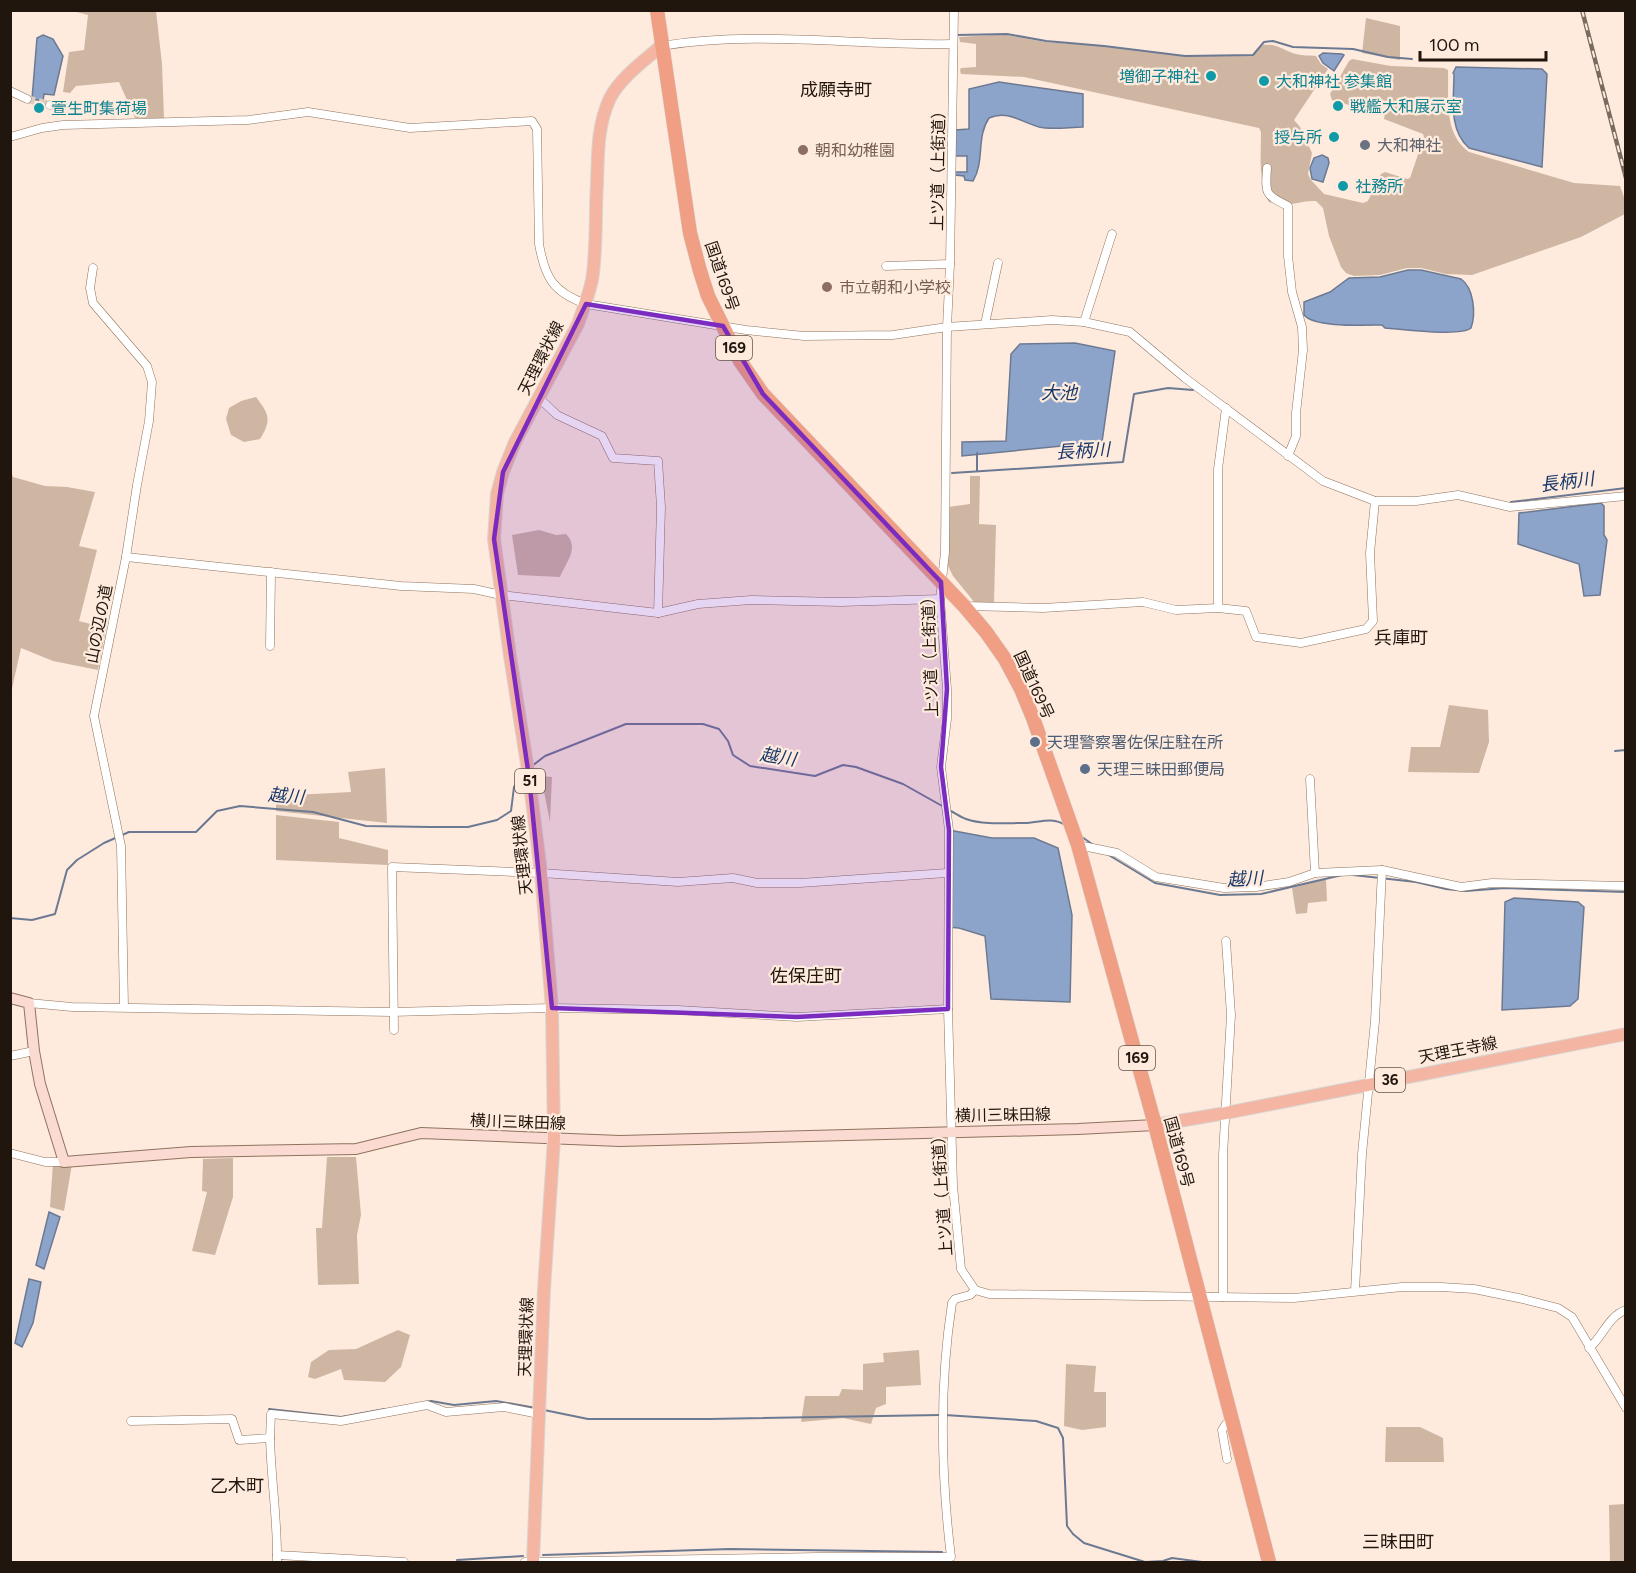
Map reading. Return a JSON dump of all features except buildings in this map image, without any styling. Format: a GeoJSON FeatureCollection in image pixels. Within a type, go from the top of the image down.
{"type":"FeatureCollection","features":[{"type":"Feature","properties":{"kind":"highway","name":"国道169号"},"geometry":{"type":"LineString","coordinates":[[657,10],[690,233],[703,280],[740,361],[763,394],[986,632],[1005,659],[1033,718],[1078,844],[1155,1125],[1269,1563]]}},
{"type":"Feature","properties":{"kind":"main road","name":"天理環状線"},"geometry":{"type":"LineString","coordinates":[[533,1562],[544,1289],[554,1139],[552,1008],[541,873],[494,539],[497,494],[515,442],[540,398],[586,304],[592,279],[600,128],[611,97],[624,80],[661,46]]}},
{"type":"Feature","properties":{"kind":"main road"},"geometry":{"type":"LineString","coordinates":[[10,998],[29,1003],[40,1084],[64,1162]]}},
{"type":"Feature","properties":{"kind":"main road","name":"天理王寺線"},"geometry":{"type":"LineString","coordinates":[[1155,1125],[1626,1034]]}},
{"type":"Feature","properties":{"kind":"main road","name":"横川三昧田線"},"geometry":{"type":"LineString","coordinates":[[64,1162],[191,1152],[356,1149],[422,1133],[631,1141],[1155,1125]]}},
{"type":"Feature","properties":{"kind":"street","name":"上ツ道（上街道）"},"geometry":{"type":"LineString","coordinates":[[954,10],[945,552],[940,598],[947,719],[941,767],[949,830],[947,873],[950,1131],[961,1269],[975,1290]]}},
{"type":"Feature","properties":{"kind":"street"},"geometry":{"type":"LineString","coordinates":[[661,46],[768,39],[914,45],[953,44]]}},
{"type":"Feature","properties":{"kind":"street"},"geometry":{"type":"LineString","coordinates":[[10,91],[27,99]]}},
{"type":"Feature","properties":{"kind":"street"},"geometry":{"type":"LineString","coordinates":[[10,137],[63,125],[248,120],[308,112],[410,128],[532,121],[537,129],[539,244],[542,261],[547,275],[566,296],[586,304],[723,326],[804,336],[892,335],[947,327],[1052,320],[1084,322],[1130,332],[1185,378],[1323,481],[1375,501],[1416,501],[1458,495],[1510,507],[1626,496]]}},
{"type":"Feature","properties":{"kind":"street"},"geometry":{"type":"LineString","coordinates":[[1267,168],[1266,187],[1271,197],[1288,206],[1288,256],[1292,292],[1302,327],[1303,350],[1296,413],[1296,436],[1288,456]]}},
{"type":"Feature","properties":{"kind":"street"},"geometry":{"type":"LineString","coordinates":[[1084,322],[1112,234]]}},
{"type":"Feature","properties":{"kind":"street"},"geometry":{"type":"LineString","coordinates":[[985,324],[998,263]]}},
{"type":"Feature","properties":{"kind":"street"},"geometry":{"type":"LineString","coordinates":[[886,266],[950,264]]}},
{"type":"Feature","properties":{"kind":"street","name":"山の辺の道"},"geometry":{"type":"LineString","coordinates":[[93,268],[90,288],[93,303],[147,366],[152,382],[150,421],[94,716],[121,846],[124,1007]]}},
{"type":"Feature","properties":{"kind":"street"},"geometry":{"type":"LineString","coordinates":[[540,398],[557,415],[602,436],[613,458],[658,461],[661,507],[658,613]]}},
{"type":"Feature","properties":{"kind":"street"},"geometry":{"type":"LineString","coordinates":[[1218,608],[1218,469],[1226,408]]}},
{"type":"Feature","properties":{"kind":"street"},"geometry":{"type":"LineString","coordinates":[[964,606],[1043,608],[1143,602],[1176,610],[1218,608],[1246,611],[1256,637],[1301,643],[1366,629],[1373,621],[1370,554],[1375,501]]}},
{"type":"Feature","properties":{"kind":"street"},"geometry":{"type":"LineString","coordinates":[[126,557],[401,586],[474,590],[658,613],[698,604],[751,600],[841,602],[940,598]]}},
{"type":"Feature","properties":{"kind":"street"},"geometry":{"type":"LineString","coordinates":[[270,646],[271,572]]}},
{"type":"Feature","properties":{"kind":"street"},"geometry":{"type":"LineString","coordinates":[[1310,779],[1315,873]]}},
{"type":"Feature","properties":{"kind":"street"},"geometry":{"type":"LineString","coordinates":[[1078,844],[1117,853],[1156,877],[1224,888],[1278,884],[1315,873],[1382,870],[1461,887],[1492,883],[1626,886]]}},
{"type":"Feature","properties":{"kind":"street"},"geometry":{"type":"LineString","coordinates":[[394,1030],[392,867],[541,873],[678,882],[733,878],[757,883],[800,883],[947,873]]}},
{"type":"Feature","properties":{"kind":"street"},"geometry":{"type":"LineString","coordinates":[[1355,1291],[1362,1154],[1371,1083],[1382,870]]}},
{"type":"Feature","properties":{"kind":"street"},"geometry":{"type":"LineString","coordinates":[[1223,1297],[1223,1155],[1231,1015],[1226,941]]}},
{"type":"Feature","properties":{"kind":"street"},"geometry":{"type":"LineString","coordinates":[[29,1003],[72,1007],[394,1012],[552,1008],[678,1010],[797,1017],[948,1009]]}},
{"type":"Feature","properties":{"kind":"street"},"geometry":{"type":"LineString","coordinates":[[10,1056],[34,1051]]}},
{"type":"Feature","properties":{"kind":"street"},"geometry":{"type":"LineString","coordinates":[[10,1153],[45,1162],[64,1162]]}},
{"type":"Feature","properties":{"kind":"street"},"geometry":{"type":"LineString","coordinates":[[525,1563],[817,1557],[951,1557],[944,1439],[944,1361],[952,1303],[955,1299],[970,1295],[975,1290],[989,1294],[1294,1298],[1355,1291],[1441,1287],[1474,1289],[1558,1308],[1572,1317],[1626,1408]]}},
{"type":"Feature","properties":{"kind":"street"},"geometry":{"type":"LineString","coordinates":[[1589,1347],[1599,1340],[1612,1318],[1626,1310]]}},
{"type":"Feature","properties":{"kind":"street"},"geometry":{"type":"LineString","coordinates":[[404,1563],[277,1559],[277,1530],[272,1487],[271,1414],[341,1421],[427,1405],[446,1412],[504,1407],[539,1414]]}},
{"type":"Feature","properties":{"kind":"street"},"geometry":{"type":"LineString","coordinates":[[131,1421],[227,1418],[232,1419],[238,1440],[270,1438]]}},
{"type":"Feature","properties":{"kind":"street"},"geometry":{"type":"LineString","coordinates":[[1227,1459],[1222,1430],[1226,1424],[1233,1422]]}},
{"type":"Feature","properties":{"kind":"highlighted area"},"geometry":{"type":"Polygon","coordinates":[[[586,304],[723,326],[763,394],[941,582],[947,689],[941,767],[949,830],[948,1009],[797,1017],[552,1008],[529,777],[494,539],[503,472],[586,304]]]}},
{"type":"Feature","properties":{"kind":"shaded area"},"geometry":{"type":"Polygon","coordinates":[[[73,11],[156,11],[162,64],[164,118],[135,118],[119,82],[76,86],[70,93],[63,92],[69,52],[84,50],[88,15],[73,11]]]}},
{"type":"Feature","properties":{"kind":"shaded area"},"geometry":{"type":"Polygon","coordinates":[[[1366,18],[1400,26],[1400,60],[1362,53],[1366,18]]]}},
{"type":"Feature","properties":{"kind":"shaded area"},"geometry":{"type":"Polygon","coordinates":[[[992,35],[1185,56],[1252,56],[1263,45],[1268,45],[1298,55],[1316,56],[1328,69],[1294,120],[1300,127],[1312,153],[1308,174],[1324,194],[1363,203],[1368,201],[1381,174],[1385,172],[1410,178],[1424,137],[1423,134],[1384,119],[1385,104],[1373,100],[1356,107],[1332,100],[1330,94],[1349,61],[1352,59],[1391,66],[1444,68],[1448,70],[1448,104],[1451,125],[1461,144],[1469,152],[1574,183],[1620,186],[1625,200],[1625,214],[1581,237],[1472,275],[1407,268],[1380,275],[1354,276],[1346,273],[1341,267],[1329,236],[1323,208],[1316,201],[1282,205],[1269,202],[1263,186],[1259,128],[1024,77],[961,74],[961,68],[976,67],[976,44],[960,42],[959,37],[992,35]]]}},
{"type":"Feature","properties":{"kind":"shaded area"},"geometry":{"type":"Polygon","coordinates":[[[256,397],[266,413],[266,427],[260,439],[244,442],[231,435],[226,419],[229,408],[241,401],[256,397]]]}},
{"type":"Feature","properties":{"kind":"shaded area"},"geometry":{"type":"Polygon","coordinates":[[[11,471],[13,477],[45,486],[95,492],[79,546],[97,550],[79,621],[106,628],[98,670],[53,661],[21,648],[11,693],[11,471]]]}},
{"type":"Feature","properties":{"kind":"shaded area"},"geometry":{"type":"Polygon","coordinates":[[[970,476],[980,476],[979,524],[996,525],[994,603],[975,603],[953,576],[948,566],[948,507],[970,504],[970,476]]]}},
{"type":"Feature","properties":{"kind":"shaded area"},"geometry":{"type":"Polygon","coordinates":[[[539,530],[556,535],[566,534],[570,539],[572,550],[560,577],[518,575],[512,535],[539,530]]]}},
{"type":"Feature","properties":{"kind":"shaded area"},"geometry":{"type":"Polygon","coordinates":[[[1449,705],[1488,710],[1489,742],[1479,773],[1408,772],[1411,747],[1440,747],[1449,705]]]}},
{"type":"Feature","properties":{"kind":"shaded area"},"geometry":{"type":"Polygon","coordinates":[[[385,768],[387,823],[276,811],[276,796],[351,792],[348,772],[385,768]]]}},
{"type":"Feature","properties":{"kind":"shaded area"},"geometry":{"type":"Polygon","coordinates":[[[541,776],[552,777],[550,822],[541,776]]]}},
{"type":"Feature","properties":{"kind":"shaded area"},"geometry":{"type":"Polygon","coordinates":[[[276,815],[339,822],[339,838],[388,850],[388,865],[276,860],[276,815]]]}},
{"type":"Feature","properties":{"kind":"shaded area"},"geometry":{"type":"Polygon","coordinates":[[[1326,879],[1327,901],[1308,903],[1307,913],[1296,914],[1292,888],[1326,879]]]}},
{"type":"Feature","properties":{"kind":"shaded area"},"geometry":{"type":"Polygon","coordinates":[[[327,1157],[356,1157],[361,1215],[357,1235],[359,1284],[318,1285],[316,1228],[322,1228],[327,1157]]]}},
{"type":"Feature","properties":{"kind":"shaded area"},"geometry":{"type":"Polygon","coordinates":[[[233,1158],[233,1197],[215,1255],[192,1251],[207,1192],[202,1191],[203,1159],[233,1158]]]}},
{"type":"Feature","properties":{"kind":"shaded area"},"geometry":{"type":"Polygon","coordinates":[[[53,1163],[72,1164],[64,1211],[50,1207],[53,1163]]]}},
{"type":"Feature","properties":{"kind":"shaded area"},"geometry":{"type":"Polygon","coordinates":[[[398,1330],[410,1335],[401,1367],[385,1382],[344,1380],[341,1369],[315,1379],[308,1377],[311,1362],[329,1350],[356,1349],[398,1330]]]}},
{"type":"Feature","properties":{"kind":"shaded area"},"geometry":{"type":"Polygon","coordinates":[[[919,1350],[921,1385],[886,1387],[886,1404],[876,1408],[871,1424],[843,1418],[801,1422],[805,1396],[839,1396],[842,1389],[863,1390],[863,1364],[884,1362],[883,1353],[919,1350]]]}},
{"type":"Feature","properties":{"kind":"shaded area"},"geometry":{"type":"Polygon","coordinates":[[[1066,1364],[1096,1366],[1094,1392],[1106,1392],[1106,1427],[1082,1430],[1064,1426],[1066,1364]]]}},
{"type":"Feature","properties":{"kind":"shaded area"},"geometry":{"type":"Polygon","coordinates":[[[1386,1427],[1420,1427],[1443,1438],[1444,1462],[1385,1462],[1386,1427]]]}},
{"type":"Feature","properties":{"kind":"shaded area"},"geometry":{"type":"Polygon","coordinates":[[[1625,1504],[1625,1562],[1610,1562],[1609,1505],[1625,1504]]]}},
{"type":"Feature","properties":{"kind":"water"},"geometry":{"type":"Polygon","coordinates":[[[43,35],[53,39],[63,56],[54,95],[44,94],[43,101],[32,99],[37,38],[43,35]]]}},
{"type":"Feature","properties":{"kind":"water"},"geometry":{"type":"Polygon","coordinates":[[[1323,53],[1344,55],[1334,71],[1323,63],[1319,56],[1323,53]]]}},
{"type":"Feature","properties":{"kind":"water"},"geometry":{"type":"Polygon","coordinates":[[[1456,67],[1542,69],[1547,74],[1542,167],[1469,148],[1462,141],[1455,123],[1453,103],[1453,73],[1456,67]]]}},
{"type":"Feature","properties":{"kind":"water"},"geometry":{"type":"Polygon","coordinates":[[[999,82],[1083,94],[1083,127],[1044,128],[1008,116],[989,118],[983,133],[977,173],[973,181],[965,180],[964,176],[955,175],[955,172],[967,172],[967,156],[955,156],[955,130],[969,129],[969,89],[999,82]]]}},
{"type":"Feature","properties":{"kind":"water"},"geometry":{"type":"Polygon","coordinates":[[[1322,155],[1328,158],[1329,163],[1323,182],[1312,179],[1310,168],[1314,158],[1322,155]]]}},
{"type":"Feature","properties":{"kind":"water"},"geometry":{"type":"Polygon","coordinates":[[[1408,270],[1421,270],[1461,279],[1469,288],[1473,302],[1471,328],[1455,332],[1417,331],[1385,328],[1382,325],[1329,324],[1318,322],[1304,315],[1304,302],[1330,292],[1349,278],[1380,277],[1408,270]]]}},
{"type":"Feature","properties":{"kind":"water","name":"大池"},"geometry":{"type":"Polygon","coordinates":[[[1075,343],[1115,351],[1102,442],[962,456],[962,442],[1006,441],[1011,354],[1020,344],[1075,343]]]}},
{"type":"Feature","properties":{"kind":"water"},"geometry":{"type":"Polygon","coordinates":[[[1601,503],[1604,506],[1604,535],[1607,540],[1600,595],[1584,596],[1579,564],[1518,544],[1519,513],[1601,503]]]}},
{"type":"Feature","properties":{"kind":"water"},"geometry":{"type":"Polygon","coordinates":[[[949,830],[992,838],[1034,838],[1058,848],[1072,915],[1070,1002],[991,999],[985,936],[947,927],[949,830]]]}},
{"type":"Feature","properties":{"kind":"water"},"geometry":{"type":"Polygon","coordinates":[[[1514,898],[1578,902],[1584,907],[1578,999],[1570,1006],[1502,1010],[1505,902],[1514,898]]]}},
{"type":"Feature","properties":{"kind":"water"},"geometry":{"type":"Polygon","coordinates":[[[49,1212],[60,1217],[44,1269],[36,1265],[49,1212]]]}},
{"type":"Feature","properties":{"kind":"water"},"geometry":{"type":"Polygon","coordinates":[[[29,1279],[41,1282],[33,1323],[22,1347],[15,1343],[29,1279]]]}},
{"type":"Feature","properties":{"kind":"waterway"},"geometry":{"type":"LineString","coordinates":[[957,35],[1007,34],[1046,41],[1185,56],[1253,55],[1264,42],[1273,41],[1293,47],[1353,49],[1388,57],[1412,59]]}},
{"type":"Feature","properties":{"kind":"waterway","name":"長柄川"},"geometry":{"type":"LineString","coordinates":[[952,473],[1123,462],[1134,394],[1168,388],[1193,390]]}},
{"type":"Feature","properties":{"kind":"waterway"},"geometry":{"type":"LineString","coordinates":[[977,453],[977,471]]}},
{"type":"Feature","properties":{"kind":"waterway","name":"長柄川"},"geometry":{"type":"LineString","coordinates":[[1511,502],[1626,488]]}},
{"type":"Feature","properties":{"kind":"waterway","name":"越川"},"geometry":{"type":"LineString","coordinates":[[532,766],[545,756],[626,724],[703,724],[719,729],[728,741],[733,755],[750,766],[815,776],[843,765],[856,767],[903,784],[944,807]]}},
{"type":"Feature","properties":{"kind":"waterway"},"geometry":{"type":"LineString","coordinates":[[1615,751],[1626,750]]}},
{"type":"Feature","properties":{"kind":"waterway","name":"越川"},"geometry":{"type":"LineString","coordinates":[[10,918],[32,920],[55,914],[67,870],[77,860],[104,843],[129,832],[196,832],[217,811],[240,806],[313,812],[366,826],[468,827],[497,820],[511,811],[514,787],[523,773]]}},
{"type":"Feature","properties":{"kind":"waterway","name":"越川"},"geometry":{"type":"LineString","coordinates":[[949,810],[964,818],[980,822],[1024,823],[1050,820],[1065,825]]}},
{"type":"Feature","properties":{"kind":"waterway","name":"越川"},"geometry":{"type":"LineString","coordinates":[[1082,837],[1092,844]]}},
{"type":"Feature","properties":{"kind":"waterway","name":"越川"},"geometry":{"type":"LineString","coordinates":[[1107,854],[1155,883],[1220,895],[1261,894],[1342,875]]}},
{"type":"Feature","properties":{"kind":"waterway","name":"越川"},"geometry":{"type":"LineString","coordinates":[[1353,875],[1416,882],[1466,891],[1505,888],[1626,892]]}},
{"type":"Feature","properties":{"kind":"waterway"},"geometry":{"type":"LineString","coordinates":[[426,1402],[454,1405],[496,1401],[536,1408]]}},
{"type":"Feature","properties":{"kind":"waterway"},"geometry":{"type":"LineString","coordinates":[[269,1409],[341,1417],[385,1409]]}},
{"type":"Feature","properties":{"kind":"waterway"},"geometry":{"type":"LineString","coordinates":[[544,1410],[588,1419],[940,1415]]}},
{"type":"Feature","properties":{"kind":"waterway"},"geometry":{"type":"LineString","coordinates":[[945,1415],[1036,1421],[1058,1428],[1063,1438],[1067,1526],[1073,1534],[1084,1543],[1145,1562],[1172,1558],[1202,1562]]}},
{"type":"Feature","properties":{"kind":"waterway"},"geometry":{"type":"LineString","coordinates":[[543,1555],[730,1549],[942,1552]]}},
{"type":"Feature","properties":{"kind":"waterway"},"geometry":{"type":"LineString","coordinates":[[457,1560],[523,1556]]}},
{"type":"Feature","properties":{"kind":"tunnel"},"geometry":{"type":"LineString","coordinates":[[27,99],[50,105]]}},
{"type":"Feature","properties":{"kind":"railway"},"geometry":{"type":"LineString","coordinates":[[1582,10],[1626,178]]}},
{"type":"Feature","properties":{"kind":"place","name":"増御子神社"},"geometry":{"type":"Point","coordinates":[1211,76]}},
{"type":"Feature","properties":{"kind":"place","name":"大和神社 参集館"},"geometry":{"type":"Point","coordinates":[1264,81]}},
{"type":"Feature","properties":{"kind":"place","name":"戦艦大和展示室"},"geometry":{"type":"Point","coordinates":[1338,106]}},
{"type":"Feature","properties":{"kind":"place","name":"萱生町集荷場"},"geometry":{"type":"Point","coordinates":[39,108]}},
{"type":"Feature","properties":{"kind":"place","name":"授与所"},"geometry":{"type":"Point","coordinates":[1334,137]}},
{"type":"Feature","properties":{"kind":"place","name":"大和神社"},"geometry":{"type":"Point","coordinates":[1365,145]}},
{"type":"Feature","properties":{"kind":"place","name":"朝和幼稚園"},"geometry":{"type":"Point","coordinates":[803,150]}},
{"type":"Feature","properties":{"kind":"place","name":"社務所"},"geometry":{"type":"Point","coordinates":[1343,186]}},
{"type":"Feature","properties":{"kind":"place","name":"市立朝和小学校"},"geometry":{"type":"Point","coordinates":[827,287]}},
{"type":"Feature","properties":{"kind":"place","name":"天理警察署佐保庄駐在所"},"geometry":{"type":"Point","coordinates":[1035,742]}},
{"type":"Feature","properties":{"kind":"place","name":"天理三昧田郵便局"},"geometry":{"type":"Point","coordinates":[1085,769]}},
{"type":"Feature","properties":{"kind":"district","name":"成願寺町"},"geometry":{"type":"Point","coordinates":[836,90]}},
{"type":"Feature","properties":{"kind":"district","name":"兵庫町"},"geometry":{"type":"Point","coordinates":[1401,638]}},
{"type":"Feature","properties":{"kind":"district","name":"佐保庄町"},"geometry":{"type":"Point","coordinates":[806,976]}},
{"type":"Feature","properties":{"kind":"district","name":"乙木町"},"geometry":{"type":"Point","coordinates":[237,1486]}},
{"type":"Feature","properties":{"kind":"district","name":"三昧田町"},"geometry":{"type":"Point","coordinates":[1398,1542]}}]}
